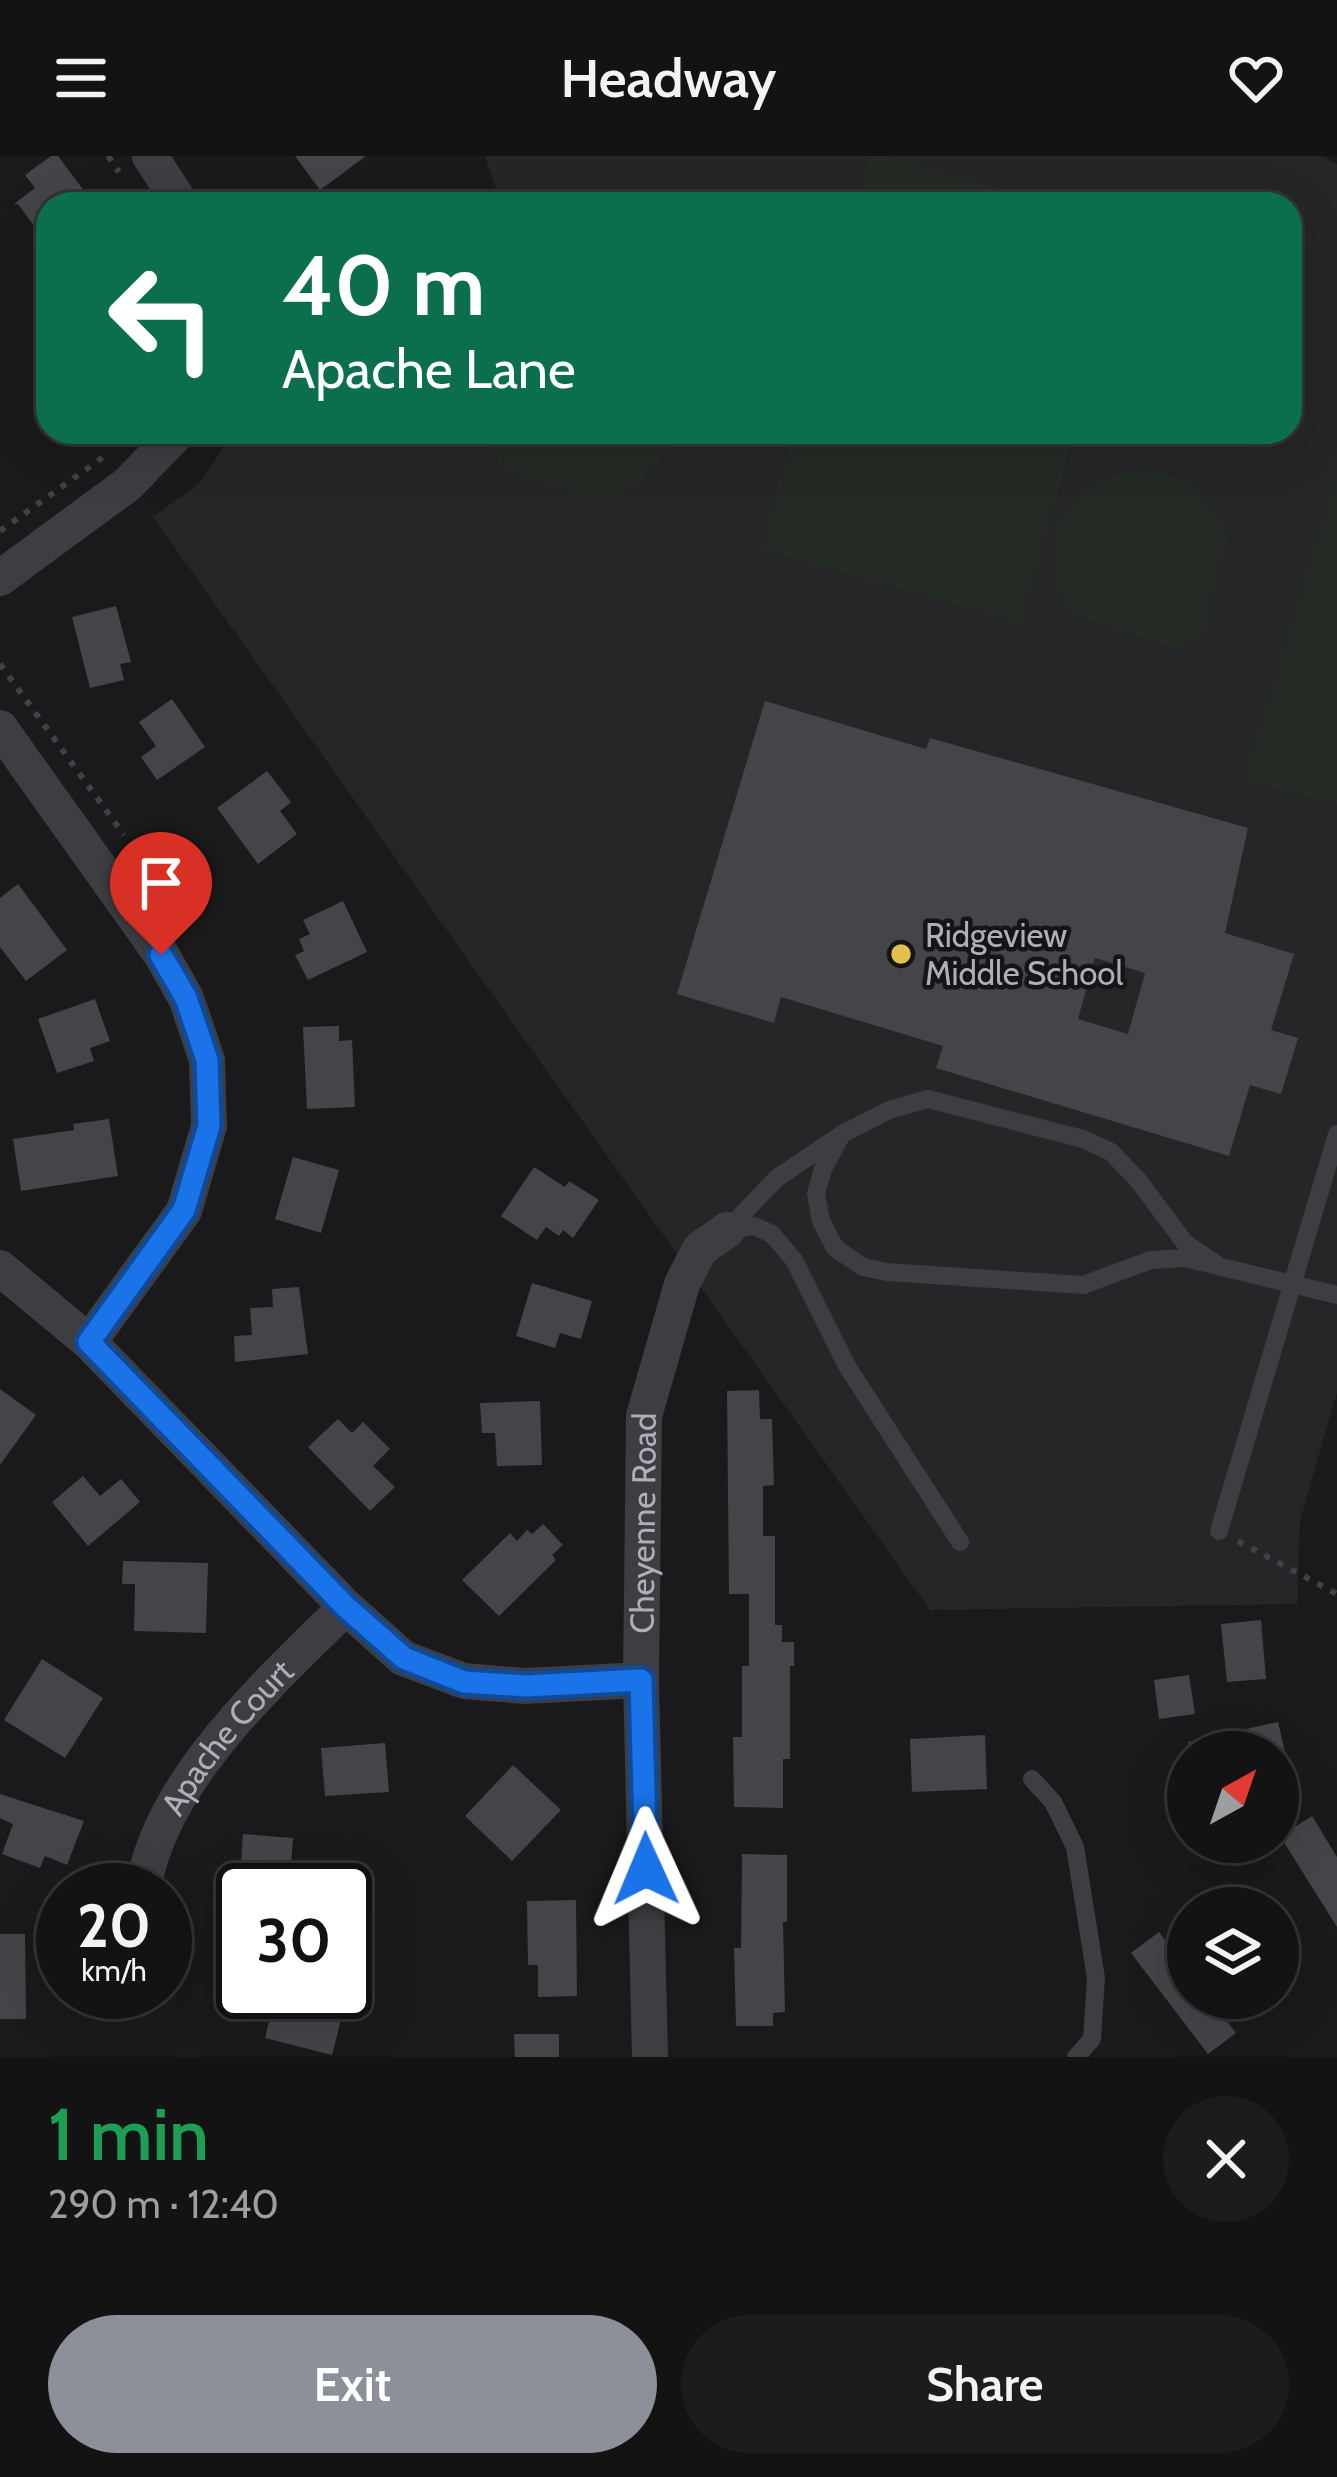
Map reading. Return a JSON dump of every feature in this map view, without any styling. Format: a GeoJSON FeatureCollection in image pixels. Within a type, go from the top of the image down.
{"type":"FeatureCollection","features":[{"type":"Feature","properties":{"kind":"street"},"geometry":{"type":"LineString","coordinates":[[150,156],[174,192]]}},
{"type":"Feature","properties":{"kind":"street"},"geometry":{"type":"LineString","coordinates":[[0,578],[128,484],[166,444]]}},
{"type":"Feature","properties":{"kind":"street"},"geometry":{"type":"LineString","coordinates":[[0,728],[161,955],[186,998],[207,1060],[209,1126],[184,1210],[89,1342]]}},
{"type":"Feature","properties":{"kind":"street","name":"Cheyenne Road"},"geometry":{"type":"LineString","coordinates":[[650,2057],[641,1680],[644,1416],[682,1284],[700,1249],[728,1230]]}},
{"type":"Feature","properties":{"kind":"street"},"geometry":{"type":"LineString","coordinates":[[0,1268],[89,1342],[346,1607],[404,1658],[464,1682],[526,1686],[641,1680]]}},
{"type":"Feature","properties":{"kind":"street","name":"Apache Court"},"geometry":{"type":"LineString","coordinates":[[149,1863],[180,1795],[216,1742],[261,1690],[346,1607]]}},
{"type":"Feature","properties":{"kind":"lane"},"geometry":{"type":"LineString","coordinates":[[728,1230],[777,1178],[842,1134],[928,1099],[1083,1139],[1111,1152],[1185,1243],[1216,1264]]}},
{"type":"Feature","properties":{"kind":"lane"},"geometry":{"type":"LineString","coordinates":[[842,1134],[816,1193],[820,1221],[835,1248],[863,1267],[1083,1285],[1151,1260],[1185,1258],[1337,1295]]}},
{"type":"Feature","properties":{"kind":"lane"},"geometry":{"type":"LineString","coordinates":[[1219,1531],[1337,1134]]}},
{"type":"Feature","properties":{"kind":"lane"},"geometry":{"type":"LineString","coordinates":[[728,1230],[754,1226],[772,1234],[794,1260],[847,1366],[960,1542]]}},
{"type":"Feature","properties":{"kind":"lane"},"geometry":{"type":"LineString","coordinates":[[1032,1779],[1052,1802],[1075,1847],[1093,1956],[1092,2039],[1076,2057]]}},
{"type":"Feature","properties":{"kind":"path"},"geometry":{"type":"LineString","coordinates":[[0,531],[118,444]]}},
{"type":"Feature","properties":{"kind":"path"},"geometry":{"type":"LineString","coordinates":[[0,664],[124,836]]}},
{"type":"Feature","properties":{"kind":"path"},"geometry":{"type":"LineString","coordinates":[[1219,1531],[1337,1594]]}},
{"type":"Feature","properties":{"kind":"shaded area","name":"Ridgeview Middle School"},"geometry":{"type":"Polygon","coordinates":[[[485,156],[1322,156],[1337,164],[1337,1392],[1300,1521],[1297,1604],[930,1610],[153,517],[200,483],[225,444],[1302,444],[1302,192],[497,192],[485,156]]]}},
{"type":"Feature","properties":{"kind":"shaded area"},"geometry":{"type":"Polygon","coordinates":[[[870,156],[884,156],[1012,192],[860,192],[870,156]]]}},
{"type":"Feature","properties":{"kind":"shaded area"},"geometry":{"type":"Polygon","coordinates":[[[490,444],[666,444],[647,475],[605,501],[501,469],[490,444]]]}},
{"type":"Feature","properties":{"kind":"shaded area"},"geometry":{"type":"Polygon","coordinates":[[[790,444],[1071,444],[1021,624],[760,551],[790,444]]]}},
{"type":"Feature","properties":{"kind":"shaded area"},"geometry":{"type":"Polygon","coordinates":[[[1135,470],[1166,474],[1191,486],[1227,532],[1203,637],[1177,651],[1071,615],[1052,567],[1052,545],[1071,506],[1109,478],[1135,470]]]}},
{"type":"Feature","properties":{"kind":"shaded area"},"geometry":{"type":"Polygon","coordinates":[[[1337,473],[1337,806],[1243,782],[1337,473]]]}},
{"type":"Feature","properties":{"kind":"building"},"geometry":{"type":"Polygon","coordinates":[[[58,156],[85,192],[36,192],[36,229],[14,204],[35,188],[25,175],[58,156]]]}},
{"type":"Feature","properties":{"kind":"building"},"geometry":{"type":"Polygon","coordinates":[[[295,156],[366,156],[320,190],[295,156]]]}},
{"type":"Feature","properties":{"kind":"building"},"geometry":{"type":"Polygon","coordinates":[[[116,606],[131,662],[120,664],[124,680],[90,688],[72,617],[116,606]]]}},
{"type":"Feature","properties":{"kind":"building"},"geometry":{"type":"Polygon","coordinates":[[[172,699],[205,747],[157,780],[141,757],[156,746],[139,722],[172,699]]]}},
{"type":"Feature","properties":{"kind":"building"},"geometry":{"type":"Polygon","coordinates":[[[765,701],[926,749],[930,738],[1248,828],[1225,933],[1294,954],[1271,1030],[1298,1038],[1281,1094],[1250,1085],[1229,1156],[936,1068],[943,1046],[781,997],[774,1023],[677,994],[765,701]],[[1095,958],[1078,1019],[1128,1034],[1145,973],[1095,958]]]}},
{"type":"Feature","properties":{"kind":"building"},"geometry":{"type":"Polygon","coordinates":[[[267,771],[291,802],[280,811],[297,834],[258,864],[217,808],[267,771]]]}},
{"type":"Feature","properties":{"kind":"building"},"geometry":{"type":"Polygon","coordinates":[[[18,884],[67,950],[26,981],[0,947],[0,898],[18,884]]]}},
{"type":"Feature","properties":{"kind":"building"},"geometry":{"type":"Polygon","coordinates":[[[343,901],[367,952],[308,980],[295,955],[304,951],[299,939],[310,934],[303,920],[343,901]]]}},
{"type":"Feature","properties":{"kind":"building"},"geometry":{"type":"Polygon","coordinates":[[[95,999],[110,1041],[90,1048],[94,1061],[57,1073],[38,1019],[95,999]]]}},
{"type":"Feature","properties":{"kind":"building"},"geometry":{"type":"Polygon","coordinates":[[[339,1026],[339,1041],[352,1040],[355,1107],[307,1109],[303,1027],[339,1026]]]}},
{"type":"Feature","properties":{"kind":"building"},"geometry":{"type":"Polygon","coordinates":[[[109,1119],[118,1176],[21,1191],[13,1139],[74,1130],[73,1124],[109,1119]]]}},
{"type":"Feature","properties":{"kind":"building"},"geometry":{"type":"Polygon","coordinates":[[[293,1157],[339,1170],[321,1233],[275,1219],[293,1157]]]}},
{"type":"Feature","properties":{"kind":"building"},"geometry":{"type":"Polygon","coordinates":[[[534,1167],[565,1187],[569,1181],[599,1200],[573,1238],[563,1230],[559,1236],[546,1227],[537,1240],[501,1216],[534,1167]]]}},
{"type":"Feature","properties":{"kind":"building"},"geometry":{"type":"Polygon","coordinates":[[[532,1283],[592,1301],[581,1339],[560,1333],[555,1348],[516,1336],[532,1283]]]}},
{"type":"Feature","properties":{"kind":"building"},"geometry":{"type":"Polygon","coordinates":[[[299,1287],[308,1354],[235,1362],[234,1336],[252,1335],[250,1308],[273,1307],[272,1289],[299,1287]]]}},
{"type":"Feature","properties":{"kind":"building"},"geometry":{"type":"Polygon","coordinates":[[[0,1389],[36,1415],[0,1465],[0,1389]]]}},
{"type":"Feature","properties":{"kind":"building"},"geometry":{"type":"Polygon","coordinates":[[[759,1390],[760,1419],[772,1419],[774,1485],[763,1486],[763,1536],[775,1536],[775,1625],[782,1625],[782,1642],[794,1642],[790,1759],[783,1759],[783,1808],[734,1807],[733,1737],[742,1737],[749,1594],[729,1594],[727,1391],[759,1390]]]}},
{"type":"Feature","properties":{"kind":"building"},"geometry":{"type":"Polygon","coordinates":[[[540,1401],[542,1465],[497,1466],[495,1433],[482,1433],[480,1403],[540,1401]]]}},
{"type":"Feature","properties":{"kind":"building"},"geometry":{"type":"Polygon","coordinates":[[[338,1419],[352,1433],[363,1422],[390,1449],[373,1466],[395,1487],[370,1511],[308,1447],[338,1419]]]}},
{"type":"Feature","properties":{"kind":"building"},"geometry":{"type":"Polygon","coordinates":[[[83,1476],[100,1496],[121,1479],[140,1502],[88,1546],[52,1502],[83,1476]]]}},
{"type":"Feature","properties":{"kind":"building"},"geometry":{"type":"Polygon","coordinates":[[[543,1524],[563,1545],[552,1555],[556,1560],[499,1616],[462,1580],[510,1533],[517,1541],[527,1530],[532,1534],[543,1524]]]}},
{"type":"Feature","properties":{"kind":"building"},"geometry":{"type":"Polygon","coordinates":[[[123,1561],[208,1563],[206,1633],[134,1631],[135,1584],[122,1584],[123,1561]]]}},
{"type":"Feature","properties":{"kind":"building"},"geometry":{"type":"Polygon","coordinates":[[[1261,1620],[1266,1679],[1227,1682],[1221,1624],[1261,1620]]]}},
{"type":"Feature","properties":{"kind":"building"},"geometry":{"type":"Polygon","coordinates":[[[42,1659],[103,1698],[65,1758],[4,1720],[42,1659]]]}},
{"type":"Feature","properties":{"kind":"building"},"geometry":{"type":"Polygon","coordinates":[[[1189,1675],[1195,1714],[1159,1719],[1154,1680],[1189,1675]]]}},
{"type":"Feature","properties":{"kind":"building"},"geometry":{"type":"Polygon","coordinates":[[[1278,1722],[1280,1731],[1238,1731],[1278,1722]]]}},
{"type":"Feature","properties":{"kind":"building"},"geometry":{"type":"Polygon","coordinates":[[[985,1735],[987,1789],[912,1792],[910,1739],[985,1735]]]}},
{"type":"Feature","properties":{"kind":"building"},"geometry":{"type":"Polygon","coordinates":[[[385,1743],[389,1792],[325,1796],[321,1748],[385,1743]]]}},
{"type":"Feature","properties":{"kind":"building"},"geometry":{"type":"Polygon","coordinates":[[[513,1765],[561,1810],[512,1861],[465,1816],[513,1765]]]}},
{"type":"Feature","properties":{"kind":"building"},"geometry":{"type":"Polygon","coordinates":[[[0,1794],[84,1821],[68,1863],[45,1856],[36,1867],[2,1854],[13,1824],[0,1818],[0,1794]]]}},
{"type":"Feature","properties":{"kind":"building"},"geometry":{"type":"Polygon","coordinates":[[[1312,1816],[1337,1857],[1337,1927],[1297,1863],[1299,1824],[1312,1816]]]}},
{"type":"Feature","properties":{"kind":"building"},"geometry":{"type":"Polygon","coordinates":[[[243,1834],[293,1838],[291,1863],[241,1863],[243,1834]]]}},
{"type":"Feature","properties":{"kind":"building"},"geometry":{"type":"Polygon","coordinates":[[[742,1854],[787,1855],[785,2012],[773,2013],[773,2026],[736,2026],[734,1948],[741,1948],[742,1854]]]}},
{"type":"Feature","properties":{"kind":"building"},"geometry":{"type":"Polygon","coordinates":[[[576,1900],[577,1996],[538,1997],[538,1965],[528,1965],[527,1901],[576,1900]]]}},
{"type":"Feature","properties":{"kind":"building"},"geometry":{"type":"Polygon","coordinates":[[[1159,1932],[1167,1943],[1167,2000],[1131,1953],[1159,1932]]]}},
{"type":"Feature","properties":{"kind":"building"},"geometry":{"type":"Polygon","coordinates":[[[0,1934],[25,1934],[26,2019],[0,2019],[0,1934]]]}},
{"type":"Feature","properties":{"kind":"building"},"geometry":{"type":"Polygon","coordinates":[[[270,2019],[341,2019],[332,2055],[265,2038],[270,2019]]]}},
{"type":"Feature","properties":{"kind":"building"},"geometry":{"type":"Polygon","coordinates":[[[1181,2019],[1225,2019],[1236,2033],[1208,2054],[1181,2019]]]}},
{"type":"Feature","properties":{"kind":"building"},"geometry":{"type":"Polygon","coordinates":[[[514,2034],[559,2034],[559,2057],[515,2057],[514,2034]]]}},
{"type":"Feature","properties":{"kind":"place","name":"Ridgeview Middle School"},"geometry":{"type":"Point","coordinates":[901,954]}},
{"type":"Feature","properties":{"kind":"route"},"geometry":{"type":"LineString","coordinates":[[161,955],[186,998],[207,1060],[209,1126],[184,1210],[89,1342],[346,1607],[404,1658],[464,1682],[526,1686],[641,1680],[646,1869]]}}]}
